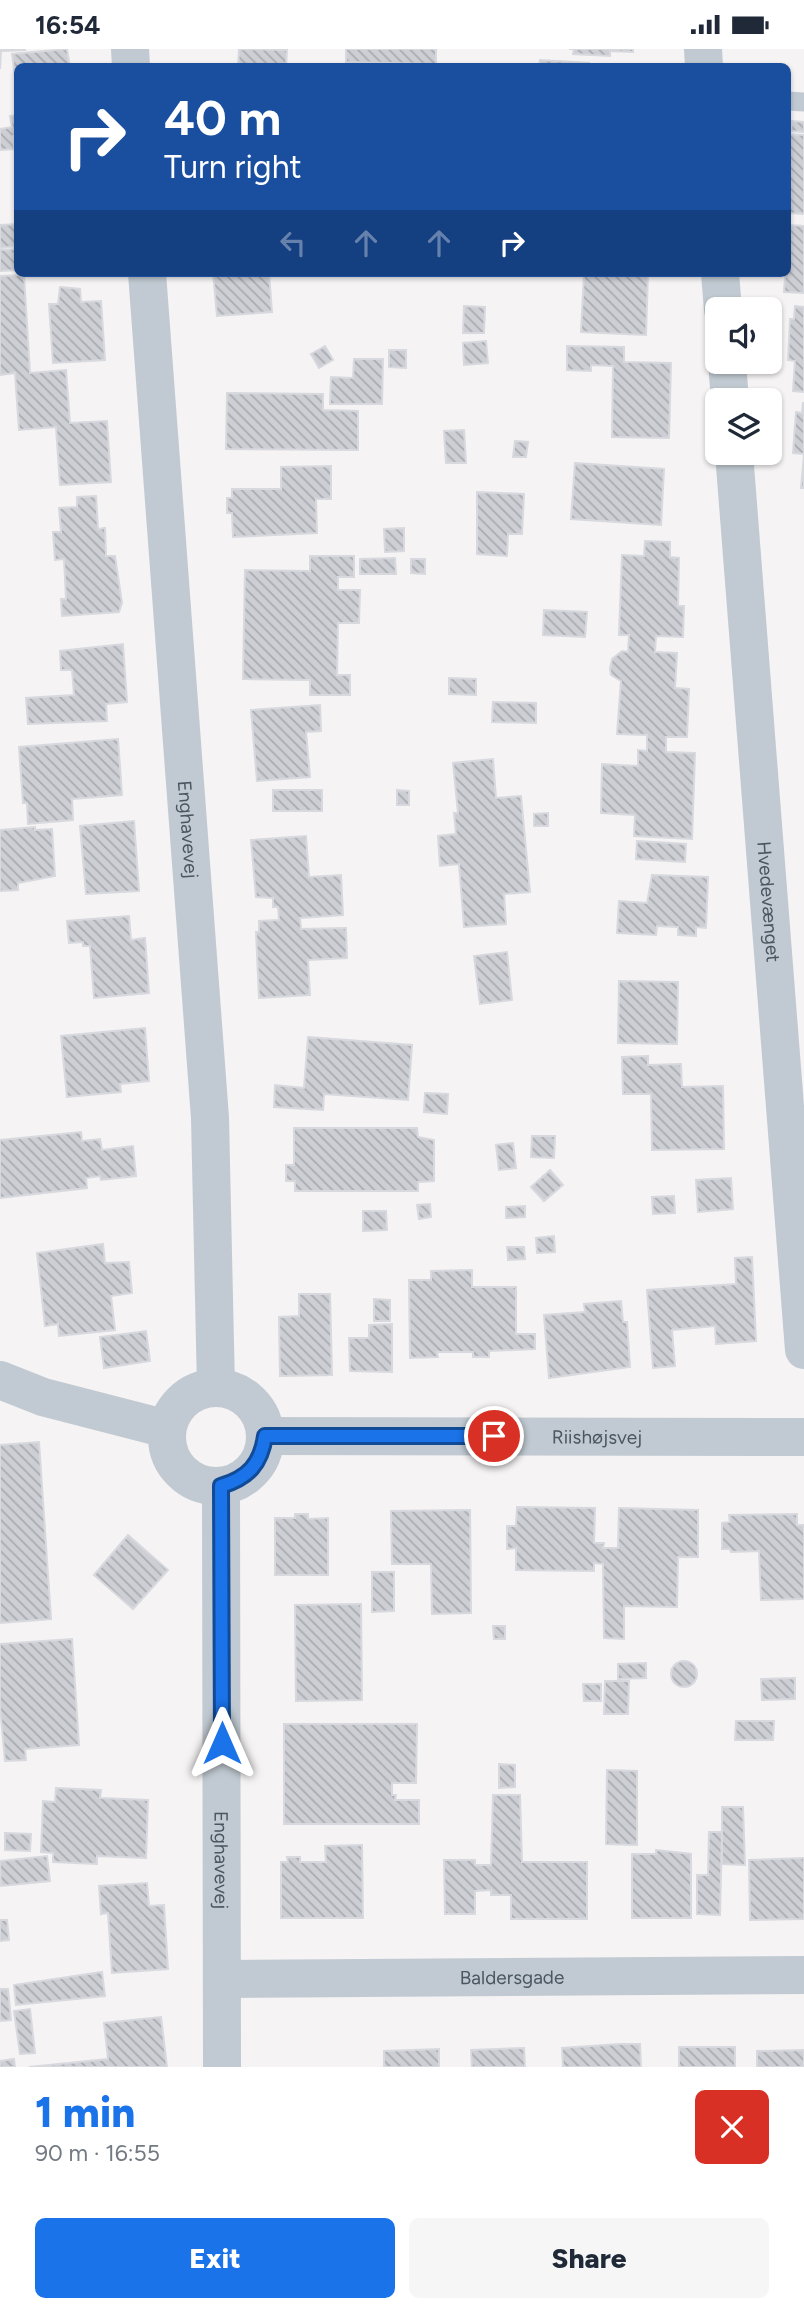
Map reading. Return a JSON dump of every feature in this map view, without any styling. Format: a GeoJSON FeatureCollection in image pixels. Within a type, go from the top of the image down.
{"type":"FeatureCollection","features":[{"type":"Feature","properties":{"kind":"street","name":"Enghavevej"},"geometry":{"type":"LineString","coordinates":[[147,277],[210,1118],[216,1388]]}},
{"type":"Feature","properties":{"kind":"street"},"geometry":{"type":"LineString","coordinates":[[720,277],[722,297]]}},
{"type":"Feature","properties":{"kind":"street","name":"Hvedevænget"},"geometry":{"type":"LineString","coordinates":[[735,465],[804,1350]]}},
{"type":"Feature","properties":{"kind":"street"},"geometry":{"type":"LineString","coordinates":[[0,1380],[43,1397],[167,1429]]}},
{"type":"Feature","properties":{"kind":"street"},"geometry":{"type":"LineString","coordinates":[[216,1388],[243,1397],[254,1407],[263,1421],[265,1436],[263,1453],[255,1468],[237,1481],[221,1486],[197,1482],[183,1474],[167,1447],[167,1429],[176,1408],[188,1397],[216,1388]]}},
{"type":"Feature","properties":{"kind":"street","name":"Riishøjsvej"},"geometry":{"type":"LineString","coordinates":[[265,1436],[804,1437]]}},
{"type":"Feature","properties":{"kind":"street","name":"Enghavevej"},"geometry":{"type":"LineString","coordinates":[[221,1486],[222,2067]]}},
{"type":"Feature","properties":{"kind":"street","name":"Baldersgade"},"geometry":{"type":"LineString","coordinates":[[222,1979],[804,1975]]}},
{"type":"Feature","properties":{"kind":"building"},"geometry":{"type":"Polygon","coordinates":[[[0,49],[25,50],[1,51],[0,69],[0,49]]]}},
{"type":"Feature","properties":{"kind":"building"},"geometry":{"type":"Polygon","coordinates":[[[67,49],[69,63],[14,63],[14,69],[12,54],[67,49]]]}},
{"type":"Feature","properties":{"kind":"building"},"geometry":{"type":"Polygon","coordinates":[[[239,49],[287,50],[286,63],[238,63],[239,49]]]}},
{"type":"Feature","properties":{"kind":"building"},"geometry":{"type":"Polygon","coordinates":[[[346,49],[436,49],[436,63],[346,62],[346,49]]]}},
{"type":"Feature","properties":{"kind":"building"},"geometry":{"type":"Polygon","coordinates":[[[574,49],[633,49],[633,52],[610,51],[610,56],[573,54],[574,49]]]}},
{"type":"Feature","properties":{"kind":"building"},"geometry":{"type":"Polygon","coordinates":[[[540,60],[589,63],[540,63],[540,60]]]}},
{"type":"Feature","properties":{"kind":"building"},"geometry":{"type":"Polygon","coordinates":[[[10,116],[14,116],[14,149],[0,150],[0,129],[12,127],[10,116]]]}},
{"type":"Feature","properties":{"kind":"building"},"geometry":{"type":"Polygon","coordinates":[[[792,121],[804,122],[804,132],[791,131],[792,121]]]}},
{"type":"Feature","properties":{"kind":"building"},"geometry":{"type":"Polygon","coordinates":[[[791,134],[804,135],[804,214],[791,213],[791,134]]]}},
{"type":"Feature","properties":{"kind":"building"},"geometry":{"type":"Polygon","coordinates":[[[14,224],[14,246],[0,248],[0,225],[14,224]]]}},
{"type":"Feature","properties":{"kind":"building"},"geometry":{"type":"Polygon","coordinates":[[[791,225],[804,226],[804,293],[784,292],[785,277],[791,277],[791,225]]]}},
{"type":"Feature","properties":{"kind":"building"},"geometry":{"type":"Polygon","coordinates":[[[14,249],[14,270],[0,271],[0,250],[14,249]]]}},
{"type":"Feature","properties":{"kind":"building"},"geometry":{"type":"Polygon","coordinates":[[[0,276],[24,277],[30,373],[66,370],[70,423],[107,421],[111,482],[60,485],[56,427],[19,430],[15,373],[0,375],[0,276]]]}},
{"type":"Feature","properties":{"kind":"building"},"geometry":{"type":"Polygon","coordinates":[[[213,277],[269,277],[272,312],[217,316],[213,277]]]}},
{"type":"Feature","properties":{"kind":"building"},"geometry":{"type":"Polygon","coordinates":[[[584,277],[648,277],[646,335],[581,332],[584,277]]]}},
{"type":"Feature","properties":{"kind":"building"},"geometry":{"type":"Polygon","coordinates":[[[60,287],[80,289],[81,302],[101,301],[105,360],[53,363],[49,304],[58,304],[60,287]]]}},
{"type":"Feature","properties":{"kind":"building"},"geometry":{"type":"Polygon","coordinates":[[[464,306],[485,307],[484,333],[463,333],[464,306]]]}},
{"type":"Feature","properties":{"kind":"building"},"geometry":{"type":"Polygon","coordinates":[[[795,306],[804,307],[804,392],[793,391],[795,361],[788,360],[790,319],[794,319],[795,306]]]}},
{"type":"Feature","properties":{"kind":"building"},"geometry":{"type":"Polygon","coordinates":[[[486,341],[488,363],[464,365],[463,343],[486,341]]]}},
{"type":"Feature","properties":{"kind":"building"},"geometry":{"type":"Polygon","coordinates":[[[325,346],[333,360],[319,368],[311,354],[325,346]]]}},
{"type":"Feature","properties":{"kind":"building"},"geometry":{"type":"Polygon","coordinates":[[[567,346],[624,347],[624,362],[671,363],[669,438],[612,437],[613,366],[591,365],[591,371],[567,370],[567,346]]]}},
{"type":"Feature","properties":{"kind":"building"},"geometry":{"type":"Polygon","coordinates":[[[389,350],[406,350],[406,368],[389,367],[389,350]]]}},
{"type":"Feature","properties":{"kind":"building"},"geometry":{"type":"Polygon","coordinates":[[[354,359],[383,359],[382,404],[330,404],[331,377],[353,378],[354,359]]]}},
{"type":"Feature","properties":{"kind":"building"},"geometry":{"type":"Polygon","coordinates":[[[227,393],[323,394],[323,410],[358,411],[358,450],[226,449],[227,393]]]}},
{"type":"Feature","properties":{"kind":"building"},"geometry":{"type":"Polygon","coordinates":[[[803,403],[804,454],[793,453],[796,412],[802,413],[803,403]]]}},
{"type":"Feature","properties":{"kind":"building"},"geometry":{"type":"Polygon","coordinates":[[[464,430],[466,463],[446,463],[444,431],[464,430]]]}},
{"type":"Feature","properties":{"kind":"building"},"geometry":{"type":"Polygon","coordinates":[[[515,441],[528,442],[526,457],[513,457],[515,441]]]}},
{"type":"Feature","properties":{"kind":"building"},"geometry":{"type":"Polygon","coordinates":[[[804,454],[804,488],[801,488],[804,454]]]}},
{"type":"Feature","properties":{"kind":"building"},"geometry":{"type":"Polygon","coordinates":[[[575,463],[664,469],[661,525],[571,519],[575,463]]]}},
{"type":"Feature","properties":{"kind":"building"},"geometry":{"type":"Polygon","coordinates":[[[331,466],[331,499],[316,499],[317,533],[233,537],[232,513],[227,513],[227,498],[232,498],[232,489],[281,489],[281,467],[331,466]]]}},
{"type":"Feature","properties":{"kind":"building"},"geometry":{"type":"Polygon","coordinates":[[[477,492],[524,494],[522,534],[508,534],[507,556],[477,554],[477,492]]]}},
{"type":"Feature","properties":{"kind":"building"},"geometry":{"type":"Polygon","coordinates":[[[96,496],[98,529],[105,528],[106,556],[115,556],[122,603],[119,612],[62,616],[61,599],[66,599],[64,559],[55,560],[53,532],[61,532],[59,508],[77,507],[77,497],[96,496]]]}},
{"type":"Feature","properties":{"kind":"building"},"geometry":{"type":"Polygon","coordinates":[[[404,528],[404,551],[385,552],[384,529],[404,528]]]}},
{"type":"Feature","properties":{"kind":"building"},"geometry":{"type":"Polygon","coordinates":[[[645,541],[670,542],[670,557],[679,558],[678,606],[684,606],[683,637],[656,636],[655,652],[677,653],[675,688],[689,689],[687,737],[666,737],[666,752],[695,753],[692,839],[634,836],[635,815],[601,813],[602,764],[638,766],[638,750],[647,751],[647,735],[617,734],[621,681],[611,675],[610,669],[612,659],[622,651],[628,652],[629,635],[619,635],[622,555],[644,556],[645,541]]]}},
{"type":"Feature","properties":{"kind":"building"},"geometry":{"type":"Polygon","coordinates":[[[310,556],[354,556],[354,577],[338,577],[338,590],[360,590],[359,623],[338,623],[337,675],[350,675],[350,695],[310,695],[310,680],[243,679],[245,570],[310,571],[310,556]]]}},
{"type":"Feature","properties":{"kind":"building"},"geometry":{"type":"Polygon","coordinates":[[[395,558],[396,574],[360,574],[360,559],[395,558]]]}},
{"type":"Feature","properties":{"kind":"building"},"geometry":{"type":"Polygon","coordinates":[[[411,559],[425,559],[425,574],[411,573],[411,559]]]}},
{"type":"Feature","properties":{"kind":"building"},"geometry":{"type":"Polygon","coordinates":[[[544,610],[587,612],[585,637],[543,635],[544,610]]]}},
{"type":"Feature","properties":{"kind":"building"},"geometry":{"type":"Polygon","coordinates":[[[123,644],[127,702],[106,704],[107,721],[28,724],[26,698],[74,695],[72,670],[61,670],[60,651],[123,644]]]}},
{"type":"Feature","properties":{"kind":"building"},"geometry":{"type":"Polygon","coordinates":[[[449,678],[476,679],[476,695],[449,694],[449,678]]]}},
{"type":"Feature","properties":{"kind":"building"},"geometry":{"type":"Polygon","coordinates":[[[493,702],[536,703],[536,723],[492,722],[493,702]]]}},
{"type":"Feature","properties":{"kind":"building"},"geometry":{"type":"Polygon","coordinates":[[[320,705],[321,731],[306,732],[310,777],[257,781],[251,710],[320,705]]]}},
{"type":"Feature","properties":{"kind":"building"},"geometry":{"type":"Polygon","coordinates":[[[118,739],[122,795],[72,799],[73,820],[28,824],[27,803],[23,803],[19,747],[118,739]]]}},
{"type":"Feature","properties":{"kind":"building"},"geometry":{"type":"Polygon","coordinates":[[[493,759],[496,798],[521,796],[530,892],[504,894],[506,924],[464,927],[459,864],[440,866],[438,836],[456,834],[454,813],[458,813],[453,763],[493,759]]]}},
{"type":"Feature","properties":{"kind":"building"},"geometry":{"type":"Polygon","coordinates":[[[273,790],[322,790],[322,811],[273,811],[273,790]]]}},
{"type":"Feature","properties":{"kind":"building"},"geometry":{"type":"Polygon","coordinates":[[[397,790],[409,791],[409,805],[397,805],[397,790]]]}},
{"type":"Feature","properties":{"kind":"building"},"geometry":{"type":"Polygon","coordinates":[[[548,813],[548,826],[534,826],[534,814],[548,813]]]}},
{"type":"Feature","properties":{"kind":"building"},"geometry":{"type":"Polygon","coordinates":[[[134,821],[139,891],[86,894],[80,826],[134,821]]]}},
{"type":"Feature","properties":{"kind":"building"},"geometry":{"type":"Polygon","coordinates":[[[35,827],[35,830],[52,829],[55,876],[18,883],[18,890],[0,891],[0,830],[35,827]]]}},
{"type":"Feature","properties":{"kind":"building"},"geometry":{"type":"Polygon","coordinates":[[[306,836],[309,877],[341,875],[343,915],[300,918],[301,929],[346,928],[347,958],[308,960],[310,995],[259,998],[256,932],[259,932],[259,921],[279,920],[278,907],[273,907],[273,898],[256,897],[251,840],[306,836]]]}},
{"type":"Feature","properties":{"kind":"building"},"geometry":{"type":"Polygon","coordinates":[[[637,841],[686,844],[685,862],[636,859],[637,841]]]}},
{"type":"Feature","properties":{"kind":"building"},"geometry":{"type":"Polygon","coordinates":[[[652,875],[708,877],[706,928],[696,927],[696,936],[678,935],[678,927],[657,926],[656,935],[617,933],[619,901],[647,903],[652,875]]]}},
{"type":"Feature","properties":{"kind":"building"},"geometry":{"type":"Polygon","coordinates":[[[129,916],[131,940],[145,938],[149,993],[94,998],[90,946],[83,946],[83,942],[69,943],[67,921],[129,916]]]}},
{"type":"Feature","properties":{"kind":"building"},"geometry":{"type":"Polygon","coordinates":[[[507,952],[512,1000],[480,1004],[474,956],[507,952]]]}},
{"type":"Feature","properties":{"kind":"building"},"geometry":{"type":"Polygon","coordinates":[[[619,981],[678,982],[677,1044],[618,1043],[619,981]]]}},
{"type":"Feature","properties":{"kind":"building"},"geometry":{"type":"Polygon","coordinates":[[[145,1028],[149,1081],[120,1084],[121,1092],[67,1097],[61,1036],[145,1028]]]}},
{"type":"Feature","properties":{"kind":"building"},"geometry":{"type":"Polygon","coordinates":[[[308,1037],[412,1045],[408,1100],[324,1094],[323,1110],[274,1107],[275,1085],[304,1088],[308,1037]]]}},
{"type":"Feature","properties":{"kind":"building"},"geometry":{"type":"Polygon","coordinates":[[[648,1056],[648,1065],[681,1064],[682,1087],[723,1086],[724,1149],[652,1150],[651,1094],[623,1094],[622,1057],[648,1056]]]}},
{"type":"Feature","properties":{"kind":"building"},"geometry":{"type":"Polygon","coordinates":[[[425,1093],[448,1094],[447,1114],[424,1112],[425,1093]]]}},
{"type":"Feature","properties":{"kind":"building"},"geometry":{"type":"Polygon","coordinates":[[[294,1128],[417,1128],[418,1137],[434,1140],[434,1181],[418,1182],[418,1191],[295,1191],[295,1181],[286,1181],[286,1165],[294,1165],[294,1128]]]}},
{"type":"Feature","properties":{"kind":"building"},"geometry":{"type":"Polygon","coordinates":[[[81,1132],[82,1141],[100,1139],[102,1150],[133,1146],[136,1176],[101,1180],[100,1176],[86,1178],[87,1188],[0,1198],[0,1140],[81,1132]]]}},
{"type":"Feature","properties":{"kind":"building"},"geometry":{"type":"Polygon","coordinates":[[[532,1136],[555,1136],[554,1158],[531,1157],[532,1136]]]}},
{"type":"Feature","properties":{"kind":"building"},"geometry":{"type":"Polygon","coordinates":[[[513,1143],[516,1168],[499,1170],[496,1145],[513,1143]]]}},
{"type":"Feature","properties":{"kind":"building"},"geometry":{"type":"Polygon","coordinates":[[[550,1170],[563,1185],[544,1201],[531,1187],[550,1170]]]}},
{"type":"Feature","properties":{"kind":"building"},"geometry":{"type":"Polygon","coordinates":[[[731,1178],[733,1209],[698,1212],[696,1180],[731,1178]]]}},
{"type":"Feature","properties":{"kind":"building"},"geometry":{"type":"Polygon","coordinates":[[[674,1196],[675,1213],[653,1214],[652,1197],[674,1196]]]}},
{"type":"Feature","properties":{"kind":"building"},"geometry":{"type":"Polygon","coordinates":[[[430,1204],[431,1217],[419,1219],[417,1205],[430,1204]]]}},
{"type":"Feature","properties":{"kind":"building"},"geometry":{"type":"Polygon","coordinates":[[[525,1206],[525,1217],[506,1218],[506,1207],[525,1206]]]}},
{"type":"Feature","properties":{"kind":"building"},"geometry":{"type":"Polygon","coordinates":[[[363,1211],[386,1211],[387,1230],[363,1231],[363,1211]]]}},
{"type":"Feature","properties":{"kind":"building"},"geometry":{"type":"Polygon","coordinates":[[[554,1236],[555,1252],[537,1253],[536,1238],[554,1236]]]}},
{"type":"Feature","properties":{"kind":"building"},"geometry":{"type":"Polygon","coordinates":[[[103,1244],[105,1263],[129,1262],[132,1293],[111,1296],[115,1330],[59,1336],[58,1324],[45,1326],[37,1253],[103,1244]]]}},
{"type":"Feature","properties":{"kind":"building"},"geometry":{"type":"Polygon","coordinates":[[[507,1247],[524,1247],[525,1259],[508,1260],[507,1247]]]}},
{"type":"Feature","properties":{"kind":"building"},"geometry":{"type":"Polygon","coordinates":[[[752,1257],[756,1341],[716,1344],[715,1326],[672,1330],[675,1366],[653,1368],[647,1290],[736,1284],[735,1258],[752,1257]]]}},
{"type":"Feature","properties":{"kind":"building"},"geometry":{"type":"Polygon","coordinates":[[[472,1270],[472,1287],[516,1287],[516,1334],[535,1334],[535,1349],[489,1351],[489,1357],[473,1357],[473,1352],[437,1352],[438,1357],[410,1358],[409,1280],[431,1280],[431,1271],[472,1270]]]}},
{"type":"Feature","properties":{"kind":"building"},"geometry":{"type":"Polygon","coordinates":[[[299,1294],[330,1294],[332,1375],[280,1376],[279,1317],[299,1316],[299,1294]]]}},
{"type":"Feature","properties":{"kind":"building"},"geometry":{"type":"Polygon","coordinates":[[[374,1299],[390,1300],[390,1321],[374,1321],[374,1299]]]}},
{"type":"Feature","properties":{"kind":"building"},"geometry":{"type":"Polygon","coordinates":[[[621,1301],[623,1322],[627,1322],[630,1367],[549,1378],[544,1315],[585,1312],[584,1304],[621,1301]]]}},
{"type":"Feature","properties":{"kind":"building"},"geometry":{"type":"Polygon","coordinates":[[[392,1324],[392,1372],[350,1371],[349,1338],[369,1338],[369,1325],[392,1324]]]}},
{"type":"Feature","properties":{"kind":"building"},"geometry":{"type":"Polygon","coordinates":[[[146,1331],[150,1361],[104,1368],[100,1337],[146,1331]]]}},
{"type":"Feature","properties":{"kind":"building"},"geometry":{"type":"Polygon","coordinates":[[[39,1442],[51,1619],[0,1623],[0,1445],[39,1442]]]}},
{"type":"Feature","properties":{"kind":"building"},"geometry":{"type":"Polygon","coordinates":[[[517,1507],[595,1508],[594,1543],[604,1543],[603,1548],[618,1548],[619,1508],[698,1510],[698,1557],[678,1557],[677,1607],[624,1606],[624,1639],[604,1638],[603,1564],[594,1563],[594,1571],[516,1570],[516,1548],[507,1549],[507,1526],[516,1526],[517,1507]]]}},
{"type":"Feature","properties":{"kind":"building"},"geometry":{"type":"Polygon","coordinates":[[[470,1510],[471,1613],[432,1614],[431,1564],[392,1564],[391,1511],[470,1510]]]}},
{"type":"Feature","properties":{"kind":"building"},"geometry":{"type":"Polygon","coordinates":[[[295,1514],[308,1514],[308,1519],[328,1518],[328,1575],[275,1575],[275,1518],[295,1518],[295,1514]]]}},
{"type":"Feature","properties":{"kind":"building"},"geometry":{"type":"Polygon","coordinates":[[[797,1514],[797,1525],[804,1525],[804,1599],[761,1600],[759,1551],[731,1552],[730,1549],[722,1549],[722,1523],[730,1522],[729,1515],[797,1514]]]}},
{"type":"Feature","properties":{"kind":"building"},"geometry":{"type":"Polygon","coordinates":[[[128,1535],[168,1570],[133,1609],[94,1575],[128,1535]]]}},
{"type":"Feature","properties":{"kind":"building"},"geometry":{"type":"Polygon","coordinates":[[[372,1572],[394,1572],[394,1611],[372,1612],[372,1572]]]}},
{"type":"Feature","properties":{"kind":"building"},"geometry":{"type":"Polygon","coordinates":[[[361,1604],[362,1700],[296,1701],[295,1605],[361,1604]]]}},
{"type":"Feature","properties":{"kind":"building"},"geometry":{"type":"Polygon","coordinates":[[[493,1626],[505,1626],[505,1639],[494,1639],[493,1626]]]}},
{"type":"Feature","properties":{"kind":"building"},"geometry":{"type":"Polygon","coordinates":[[[72,1639],[79,1745],[25,1749],[26,1760],[5,1761],[0,1707],[0,1644],[72,1639]]]}},
{"type":"Feature","properties":{"kind":"building"},"geometry":{"type":"Polygon","coordinates":[[[684,1661],[693,1665],[697,1674],[693,1683],[684,1687],[675,1683],[671,1674],[675,1665],[684,1661]]]}},
{"type":"Feature","properties":{"kind":"building"},"geometry":{"type":"Polygon","coordinates":[[[646,1663],[646,1678],[618,1679],[618,1664],[646,1663]]]}},
{"type":"Feature","properties":{"kind":"building"},"geometry":{"type":"Polygon","coordinates":[[[795,1678],[795,1699],[762,1700],[761,1679],[795,1678]]]}},
{"type":"Feature","properties":{"kind":"building"},"geometry":{"type":"Polygon","coordinates":[[[605,1681],[629,1681],[628,1714],[604,1714],[605,1681]]]}},
{"type":"Feature","properties":{"kind":"building"},"geometry":{"type":"Polygon","coordinates":[[[583,1684],[601,1684],[601,1701],[584,1701],[583,1684]]]}},
{"type":"Feature","properties":{"kind":"building"},"geometry":{"type":"Polygon","coordinates":[[[736,1721],[774,1721],[773,1740],[735,1740],[736,1721]]]}},
{"type":"Feature","properties":{"kind":"building"},"geometry":{"type":"Polygon","coordinates":[[[284,1724],[417,1724],[416,1783],[392,1783],[392,1795],[396,1795],[395,1800],[419,1800],[419,1824],[284,1824],[284,1724]]]}},
{"type":"Feature","properties":{"kind":"building"},"geometry":{"type":"Polygon","coordinates":[[[499,1764],[515,1765],[515,1787],[499,1788],[499,1764]]]}},
{"type":"Feature","properties":{"kind":"building"},"geometry":{"type":"Polygon","coordinates":[[[607,1770],[637,1771],[637,1845],[606,1844],[607,1770]]]}},
{"type":"Feature","properties":{"kind":"building"},"geometry":{"type":"Polygon","coordinates":[[[56,1788],[101,1790],[100,1798],[148,1800],[146,1858],[97,1856],[97,1864],[53,1862],[53,1853],[41,1852],[43,1801],[55,1802],[56,1788]]]}},
{"type":"Feature","properties":{"kind":"building"},"geometry":{"type":"Polygon","coordinates":[[[493,1795],[520,1795],[522,1862],[587,1862],[587,1919],[511,1919],[511,1895],[491,1895],[491,1890],[475,1891],[475,1914],[445,1914],[444,1860],[475,1860],[475,1865],[491,1865],[493,1795]]]}},
{"type":"Feature","properties":{"kind":"building"},"geometry":{"type":"Polygon","coordinates":[[[722,1807],[743,1807],[745,1865],[722,1864],[722,1807]]]}},
{"type":"Feature","properties":{"kind":"building"},"geometry":{"type":"Polygon","coordinates":[[[709,1832],[722,1832],[720,1915],[697,1914],[697,1875],[708,1875],[709,1832]]]}},
{"type":"Feature","properties":{"kind":"building"},"geometry":{"type":"Polygon","coordinates":[[[5,1833],[31,1834],[30,1851],[5,1850],[5,1833]]]}},
{"type":"Feature","properties":{"kind":"building"},"geometry":{"type":"Polygon","coordinates":[[[362,1845],[363,1918],[281,1918],[281,1862],[288,1862],[287,1857],[300,1857],[300,1862],[326,1862],[325,1846],[362,1845]]]}},
{"type":"Feature","properties":{"kind":"building"},"geometry":{"type":"Polygon","coordinates":[[[656,1850],[691,1854],[691,1918],[632,1918],[632,1854],[656,1854],[656,1850]]]}},
{"type":"Feature","properties":{"kind":"building"},"geometry":{"type":"Polygon","coordinates":[[[47,1856],[50,1881],[1,1886],[0,1861],[47,1856]]]}},
{"type":"Feature","properties":{"kind":"building"},"geometry":{"type":"Polygon","coordinates":[[[804,1858],[804,1919],[750,1920],[749,1860],[804,1858]]]}},
{"type":"Feature","properties":{"kind":"building"},"geometry":{"type":"Polygon","coordinates":[[[147,1883],[149,1906],[164,1905],[168,1969],[112,1973],[108,1913],[101,1914],[99,1886],[147,1883]]]}},
{"type":"Feature","properties":{"kind":"building"},"geometry":{"type":"Polygon","coordinates":[[[0,1920],[7,1920],[9,1940],[0,1941],[0,1920]]]}},
{"type":"Feature","properties":{"kind":"building"},"geometry":{"type":"Polygon","coordinates":[[[102,1972],[105,1996],[16,2005],[14,1985],[102,1972]]]}},
{"type":"Feature","properties":{"kind":"building"},"geometry":{"type":"Polygon","coordinates":[[[0,1989],[8,1989],[11,2020],[0,2021],[0,1989]]]}},
{"type":"Feature","properties":{"kind":"building"},"geometry":{"type":"Polygon","coordinates":[[[30,2009],[35,2053],[20,2054],[14,2011],[30,2009]]]}},
{"type":"Feature","properties":{"kind":"building"},"geometry":{"type":"Polygon","coordinates":[[[161,2017],[167,2067],[29,2067],[108,2059],[104,2023],[161,2017]]]}},
{"type":"Feature","properties":{"kind":"building"},"geometry":{"type":"Polygon","coordinates":[[[640,2044],[641,2067],[563,2067],[562,2048],[640,2044]]]}},
{"type":"Feature","properties":{"kind":"building"},"geometry":{"type":"Polygon","coordinates":[[[679,2047],[735,2047],[735,2067],[679,2067],[679,2047]]]}},
{"type":"Feature","properties":{"kind":"building"},"geometry":{"type":"Polygon","coordinates":[[[524,2048],[525,2067],[472,2067],[471,2050],[524,2048]]]}},
{"type":"Feature","properties":{"kind":"building"},"geometry":{"type":"Polygon","coordinates":[[[439,2049],[439,2067],[384,2067],[384,2051],[439,2049]]]}},
{"type":"Feature","properties":{"kind":"building"},"geometry":{"type":"Polygon","coordinates":[[[804,2050],[804,2067],[757,2067],[757,2051],[804,2050]]]}},
{"type":"Feature","properties":{"kind":"building"},"geometry":{"type":"Polygon","coordinates":[[[14,2059],[15,2067],[0,2067],[0,2061],[14,2059]]]}},
{"type":"Feature","properties":{"kind":"route"},"geometry":{"type":"LineString","coordinates":[[222,1743],[221,1486],[237,1481],[255,1468],[263,1453],[265,1436],[494,1436]]}}]}
